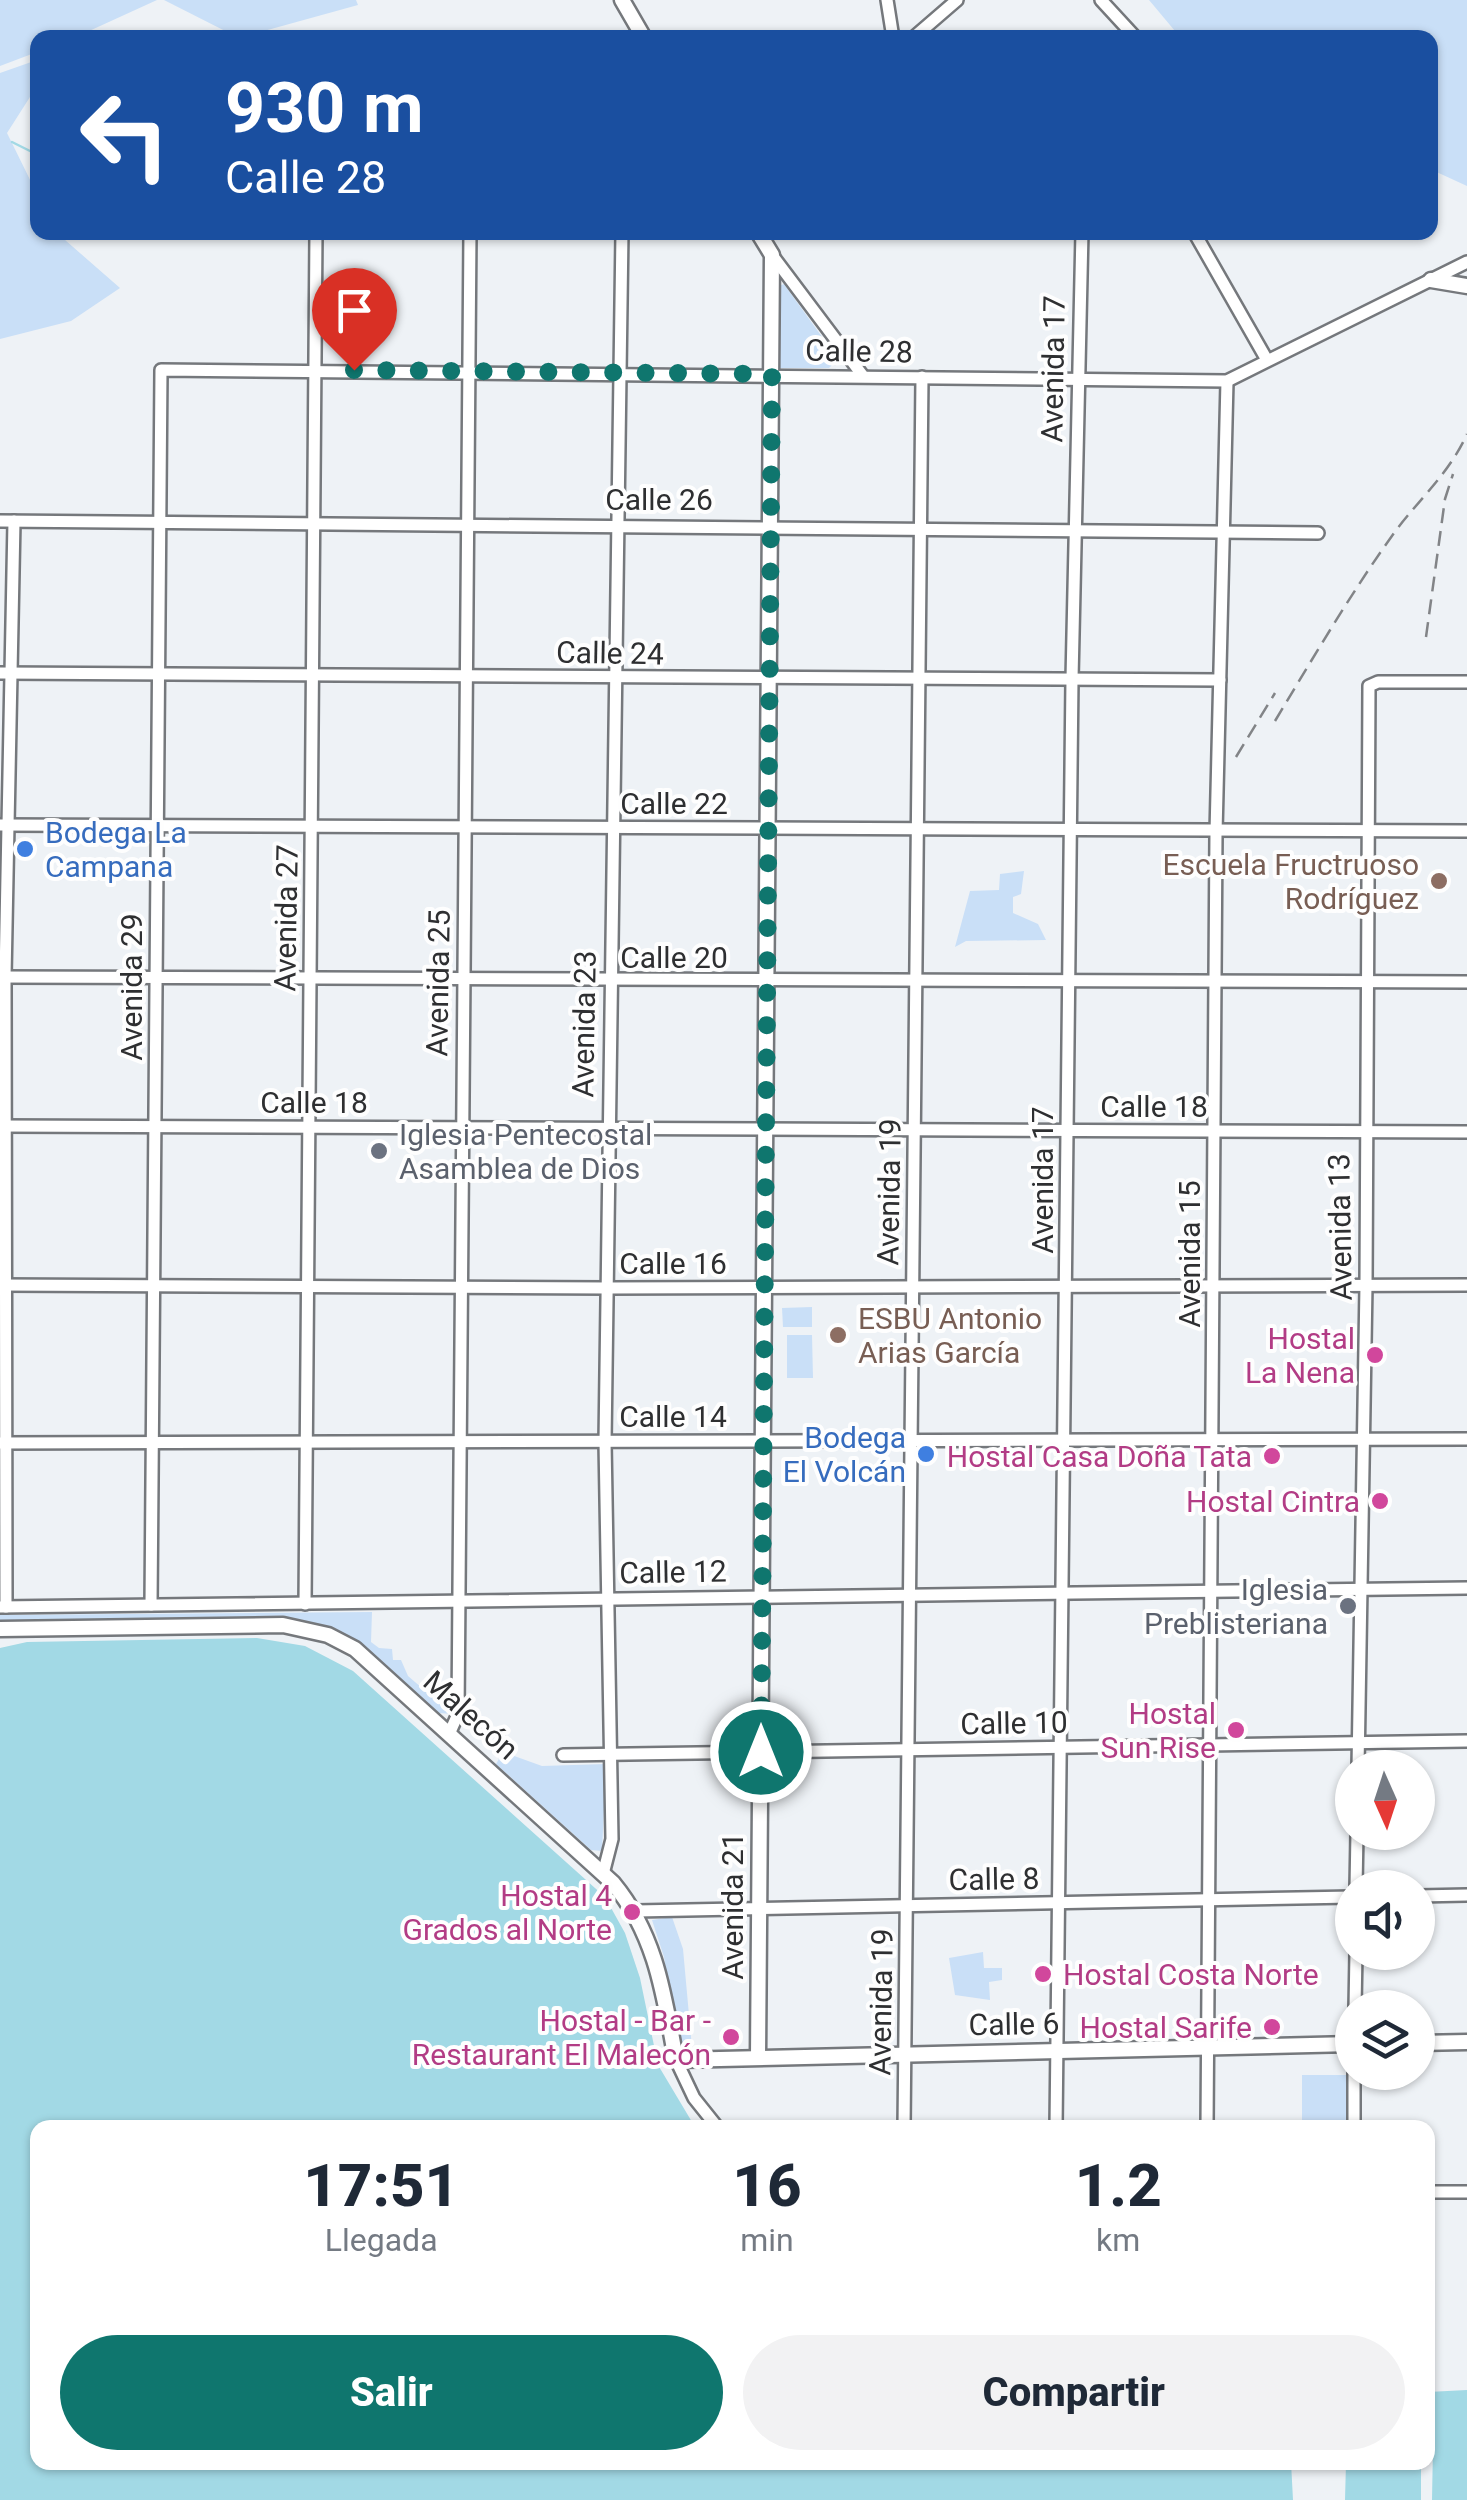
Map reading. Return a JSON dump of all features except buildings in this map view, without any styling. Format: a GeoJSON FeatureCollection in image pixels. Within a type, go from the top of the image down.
{"type":"FeatureCollection","features":[{"type":"Feature","properties":{"kind":"main road"},"geometry":{"type":"LineString","coordinates":[[622,0],[639,30]]}},
{"type":"Feature","properties":{"kind":"main road"},"geometry":{"type":"LineString","coordinates":[[763,240],[772,254]]}},
{"type":"Feature","properties":{"kind":"main road","name":"Avenida 21"},"geometry":{"type":"LineString","coordinates":[[758,2057],[772,254]]}},
{"type":"Feature","properties":{"kind":"main road"},"geometry":{"type":"LineString","coordinates":[[1431,280],[1467,286]]}},
{"type":"Feature","properties":{"kind":"main road","name":"Malecón"},"geometry":{"type":"LineString","coordinates":[[0,1629],[238,1624],[306,1628],[355,1648],[603,1874],[636,1911],[660,1978],[676,2060]]}},
{"type":"Feature","properties":{"kind":"main road"},"geometry":{"type":"LineString","coordinates":[[1435,2043],[1467,2042]]}},
{"type":"Feature","properties":{"kind":"main road","name":"Calle 6"},"geometry":{"type":"LineString","coordinates":[[676,2060],[1335,2044]]}},
{"type":"Feature","properties":{"kind":"street"},"geometry":{"type":"LineString","coordinates":[[887,0],[892,30]]}},
{"type":"Feature","properties":{"kind":"street"},"geometry":{"type":"LineString","coordinates":[[922,30],[957,0]]}},
{"type":"Feature","properties":{"kind":"street"},"geometry":{"type":"LineString","coordinates":[[1101,0],[1129,30]]}},
{"type":"Feature","properties":{"kind":"street","name":"Avenida 27"},"geometry":{"type":"LineString","coordinates":[[304,1604],[316,240]]}},
{"type":"Feature","properties":{"kind":"street","name":"Avenida 25"},"geometry":{"type":"LineString","coordinates":[[450,1732],[458,1714],[470,240]]}},
{"type":"Feature","properties":{"kind":"street","name":"Avenida 23"},"geometry":{"type":"LineString","coordinates":[[603,1874],[612,1839],[605,1442],[622,240]]}},
{"type":"Feature","properties":{"kind":"street","name":"Avenida 17"},"geometry":{"type":"LineString","coordinates":[[1056,2120],[1072,678],[1082,240]]}},
{"type":"Feature","properties":{"kind":"street"},"geometry":{"type":"LineString","coordinates":[[1199,240],[1267,360]]}},
{"type":"Feature","properties":{"kind":"street"},"geometry":{"type":"LineString","coordinates":[[772,254],[863,376]]}},
{"type":"Feature","properties":{"kind":"street","name":"Calle 28"},"geometry":{"type":"LineString","coordinates":[[161,370],[469,370],[1227,381],[1467,262]]}},
{"type":"Feature","properties":{"kind":"street","name":"Avenida 29"},"geometry":{"type":"LineString","coordinates":[[152,1605],[161,370]]}},
{"type":"Feature","properties":{"kind":"street","name":"Avenida 19"},"geometry":{"type":"LineString","coordinates":[[904,2120],[922,377]]}},
{"type":"Feature","properties":{"kind":"street","name":"Avenida 15"},"geometry":{"type":"LineString","coordinates":[[1207,2120],[1215,1440],[1216,833],[1227,381]]}},
{"type":"Feature","properties":{"kind":"street"},"geometry":{"type":"LineString","coordinates":[[3,1607],[4,825],[6,672],[14,520]]}},
{"type":"Feature","properties":{"kind":"street","name":"Calle 26"},"geometry":{"type":"LineString","coordinates":[[0,521],[771,524],[1318,533]]}},
{"type":"Feature","properties":{"kind":"street","name":"Calle 24"},"geometry":{"type":"LineString","coordinates":[[6,672],[1220,680]]}},
{"type":"Feature","properties":{"kind":"street","name":"Avenida 13"},"geometry":{"type":"LineString","coordinates":[[1358,1750],[1366,1285],[1364,981],[1368,686],[1378,682],[1467,682]]}},
{"type":"Feature","properties":{"kind":"street","name":"Calle 22"},"geometry":{"type":"LineString","coordinates":[[4,825],[1216,833],[1467,831]]}},
{"type":"Feature","properties":{"kind":"street","name":"Calle 20"},"geometry":{"type":"LineString","coordinates":[[3,977],[766,983],[1467,982]]}},
{"type":"Feature","properties":{"kind":"street","name":"Calle 18"},"geometry":{"type":"LineString","coordinates":[[3,1126],[1467,1132]]}},
{"type":"Feature","properties":{"kind":"street","name":"Calle 16"},"geometry":{"type":"LineString","coordinates":[[2,1285],[1467,1285]]}},
{"type":"Feature","properties":{"kind":"street","name":"Calle 14"},"geometry":{"type":"LineString","coordinates":[[2,1443],[1467,1439]]}},
{"type":"Feature","properties":{"kind":"street","name":"Calle 12"},"geometry":{"type":"LineString","coordinates":[[3,1607],[1211,1588],[1467,1588]]}},
{"type":"Feature","properties":{"kind":"street","name":"Calle 10"},"geometry":{"type":"LineString","coordinates":[[563,1756],[1467,1740]]}},
{"type":"Feature","properties":{"kind":"street"},"geometry":{"type":"LineString","coordinates":[[1435,1896],[1467,1895]]}},
{"type":"Feature","properties":{"kind":"street","name":"Calle 8"},"geometry":{"type":"LineString","coordinates":[[636,1911],[1335,1897]]}},
{"type":"Feature","properties":{"kind":"street","name":"Malecón"},"geometry":{"type":"LineString","coordinates":[[676,2060],[694,2098],[712,2120]]}},
{"type":"Feature","properties":{"kind":"street"},"geometry":{"type":"LineString","coordinates":[[1354,2090],[1354,2120]]}},
{"type":"Feature","properties":{"kind":"street"},"geometry":{"type":"LineString","coordinates":[[1435,2192],[1467,2192]]}},
{"type":"Feature","properties":{"kind":"shaded area"},"geometry":{"type":"Polygon","coordinates":[[[0,0],[157,0],[91,30],[30,30],[30,55],[0,66],[0,0]]]}},
{"type":"Feature","properties":{"kind":"shaded area"},"geometry":{"type":"Polygon","coordinates":[[[164,0],[356,0],[358,5],[268,30],[223,30],[164,0]]]}},
{"type":"Feature","properties":{"kind":"shaded area"},"geometry":{"type":"Polygon","coordinates":[[[1149,0],[1467,0],[1467,186],[1438,173],[1438,30],[1174,30],[1149,0]]]}},
{"type":"Feature","properties":{"kind":"shaded area"},"geometry":{"type":"Polygon","coordinates":[[[30,62],[30,97],[7,133],[30,180],[30,240],[65,240],[120,288],[71,321],[0,339],[0,73],[30,62]]]}},
{"type":"Feature","properties":{"kind":"shaded area"},"geometry":{"type":"Polygon","coordinates":[[[784,284],[835,355],[836,361],[829,368],[779,368],[779,286],[784,284]]]}},
{"type":"Feature","properties":{"kind":"shaded area"},"geometry":{"type":"Polygon","coordinates":[[[1024,871],[1021,894],[1013,897],[1013,913],[1038,924],[1046,940],[966,941],[955,947],[970,891],[999,890],[1000,874],[1024,871]]]}},
{"type":"Feature","properties":{"kind":"shaded area"},"geometry":{"type":"Polygon","coordinates":[[[812,1307],[812,1327],[783,1327],[782,1308],[812,1307]]]}},
{"type":"Feature","properties":{"kind":"shaded area"},"geometry":{"type":"Polygon","coordinates":[[[787,1335],[812,1335],[813,1378],[787,1378],[787,1335]]]}},
{"type":"Feature","properties":{"kind":"shaded area"},"geometry":{"type":"Polygon","coordinates":[[[372,1612],[371,1642],[379,1648],[392,1649],[393,1660],[401,1660],[408,1676],[443,1706],[451,1689],[455,1691],[452,1714],[439,1713],[384,1665],[345,1639],[300,1623],[275,1619],[0,1623],[0,1615],[372,1612]]]}},
{"type":"Feature","properties":{"kind":"shaded area"},"geometry":{"type":"Polygon","coordinates":[[[257,1638],[305,1646],[353,1671],[605,1897],[625,1933],[640,1978],[658,2065],[691,2120],[30,2120],[30,2470],[1291,2470],[1293,2500],[0,2500],[0,1648],[27,1642],[257,1638]]]}},
{"type":"Feature","properties":{"kind":"shaded area"},"geometry":{"type":"Polygon","coordinates":[[[503,1752],[542,1766],[606,1764],[602,1851],[591,1850],[496,1764],[503,1752]]]}},
{"type":"Feature","properties":{"kind":"shaded area"},"geometry":{"type":"Polygon","coordinates":[[[672,1917],[683,1949],[692,2048],[677,2040],[664,1957],[652,1920],[672,1917]]]}},
{"type":"Feature","properties":{"kind":"shaded area"},"geometry":{"type":"Polygon","coordinates":[[[983,1952],[984,1968],[1002,1968],[1002,1980],[989,1982],[990,2000],[955,1995],[949,1958],[983,1952]]]}},
{"type":"Feature","properties":{"kind":"shaded area"},"geometry":{"type":"Polygon","coordinates":[[[1302,2075],[1335,2075],[1335,2090],[1348,2090],[1348,2120],[1302,2120],[1302,2075]]]}},
{"type":"Feature","properties":{"kind":"shaded area"},"geometry":{"type":"Polygon","coordinates":[[[1467,2390],[1467,2500],[1345,2500],[1346,2470],[1435,2470],[1435,2392],[1467,2390]]]}},
{"type":"Feature","properties":{"kind":"pier"},"geometry":{"type":"Polygon","coordinates":[[[1421,2470],[1433,2470],[1432,2500],[1421,2500],[1421,2470]]]}},
{"type":"Feature","properties":{"kind":"waterway"},"geometry":{"type":"LineString","coordinates":[[12,142],[30,151]]}},
{"type":"Feature","properties":{"kind":"railway"},"geometry":{"type":"LineString","coordinates":[[1275,721],[1363,579],[1394,533],[1452,462],[1467,434]]}},
{"type":"Feature","properties":{"kind":"railway"},"geometry":{"type":"LineString","coordinates":[[1426,637],[1445,499],[1453,474]]}},
{"type":"Feature","properties":{"kind":"railway"},"geometry":{"type":"LineString","coordinates":[[1236,757],[1275,693]]}},
{"type":"Feature","properties":{"kind":"place","name":"Bodega La Campana"},"geometry":{"type":"Point","coordinates":[25,849]}},
{"type":"Feature","properties":{"kind":"place","name":"Escuela Fructruoso Rodríguez"},"geometry":{"type":"Point","coordinates":[1439,881]}},
{"type":"Feature","properties":{"kind":"place","name":"Iglesia Pentecostal Asamblea de Dios"},"geometry":{"type":"Point","coordinates":[379,1151]}},
{"type":"Feature","properties":{"kind":"place","name":"ESBU Antonio Arias García"},"geometry":{"type":"Point","coordinates":[838,1335]}},
{"type":"Feature","properties":{"kind":"place","name":"Hostal La Nena"},"geometry":{"type":"Point","coordinates":[1375,1355]}},
{"type":"Feature","properties":{"kind":"place","name":"Bodega El Volcán"},"geometry":{"type":"Point","coordinates":[926,1454]}},
{"type":"Feature","properties":{"kind":"place","name":"Hostal Casa Doña Tata"},"geometry":{"type":"Point","coordinates":[1272,1456]}},
{"type":"Feature","properties":{"kind":"place","name":"Hostal Cintra"},"geometry":{"type":"Point","coordinates":[1380,1501]}},
{"type":"Feature","properties":{"kind":"place","name":"Iglesia Preblisteriana"},"geometry":{"type":"Point","coordinates":[1348,1606]}},
{"type":"Feature","properties":{"kind":"place","name":"Hostal Sun Rise"},"geometry":{"type":"Point","coordinates":[1236,1730]}},
{"type":"Feature","properties":{"kind":"place","name":"Hostal 4 Grados al Norte"},"geometry":{"type":"Point","coordinates":[632,1912]}},
{"type":"Feature","properties":{"kind":"place","name":"Hostal Costa Norte"},"geometry":{"type":"Point","coordinates":[1043,1974]}},
{"type":"Feature","properties":{"kind":"place","name":"Hostal Sarife"},"geometry":{"type":"Point","coordinates":[1272,2027]}},
{"type":"Feature","properties":{"kind":"place","name":"Hostal - Bar - Restaurant El Malecón"},"geometry":{"type":"Point","coordinates":[731,2037]}},
{"type":"Feature","properties":{"kind":"route"},"geometry":{"type":"LineString","coordinates":[[354,370],[772,374],[761,1752]]}}]}
